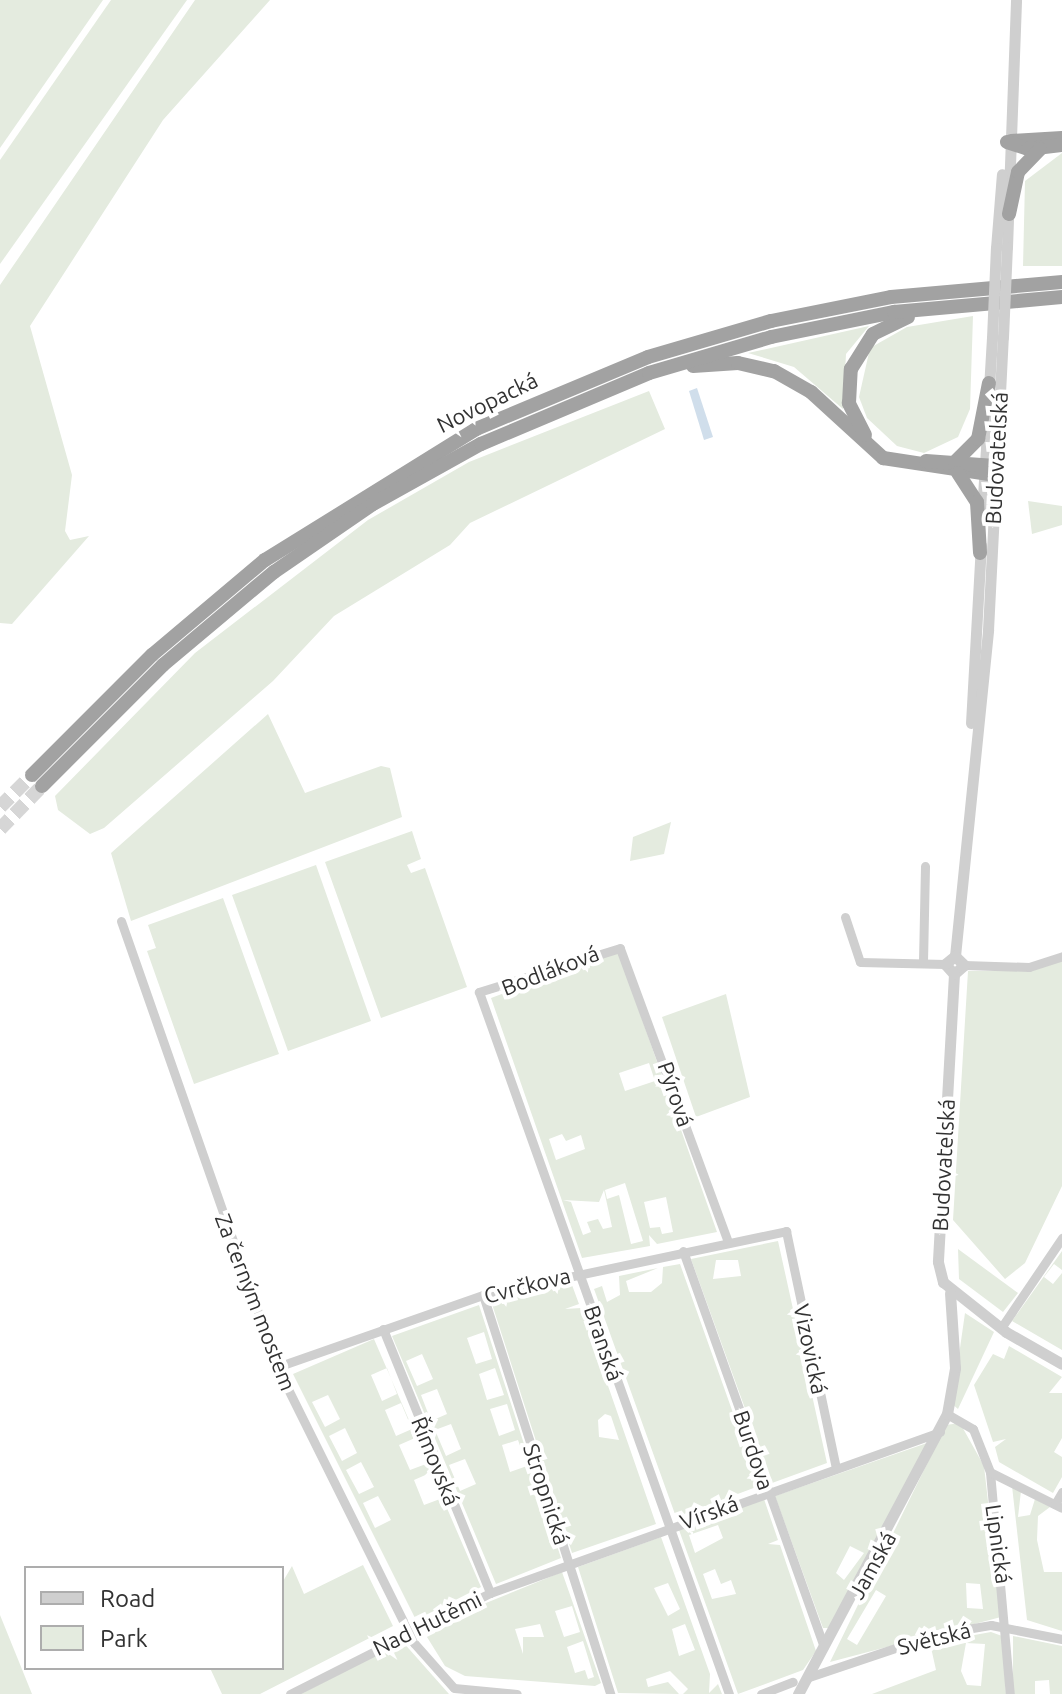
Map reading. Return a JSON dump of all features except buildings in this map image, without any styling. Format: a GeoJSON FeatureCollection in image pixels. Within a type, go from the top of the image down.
{"type":"FeatureCollection","features":[{"type":"Feature","properties":{"kind":"highway"},"geometry":{"type":"LineString","coordinates":[[1007,142],[1062,138]]}},
{"type":"Feature","properties":{"kind":"highway"},"geometry":{"type":"LineString","coordinates":[[1007,142],[1040,149],[1062,145]]}},
{"type":"Feature","properties":{"kind":"highway"},"geometry":{"type":"LineString","coordinates":[[1009,214],[1018,172],[1040,149]]}},
{"type":"Feature","properties":{"kind":"highway","name":"Novopacká"},"geometry":{"type":"LineString","coordinates":[[1057,281],[891,297],[729,332],[595,377],[476,429],[265,560],[152,655],[37,780],[163,665],[323,537],[481,444],[649,373],[782,334],[938,306],[1062,297]]}},
{"type":"Feature","properties":{"kind":"highway"},"geometry":{"type":"LineString","coordinates":[[938,306],[873,334],[854,361],[848,394],[859,428],[884,451],[956,468],[977,502],[980,553]]}},
{"type":"Feature","properties":{"kind":"highway"},"geometry":{"type":"LineString","coordinates":[[649,373],[723,363],[762,367],[811,392],[883,458],[990,470]]}},
{"type":"Feature","properties":{"kind":"highway"},"geometry":{"type":"LineString","coordinates":[[956,468],[978,439],[989,383]]}},
{"type":"Feature","properties":{"kind":"street","name":"Budovatelská"},"geometry":{"type":"LineString","coordinates":[[950,1293],[938,1262],[954,964],[970,772],[980,553],[990,470],[1016,0]]}},
{"type":"Feature","properties":{"kind":"street","name":"Budovatelská"},"geometry":{"type":"LineString","coordinates":[[1002,248],[1009,214],[1007,142]]}},
{"type":"Feature","properties":{"kind":"street","name":"Budovatelská"},"geometry":{"type":"LineString","coordinates":[[970,772],[988,630],[989,383],[997,338]]}},
{"type":"Feature","properties":{"kind":"street"},"geometry":{"type":"LineString","coordinates":[[923,962],[925,866]]}},
{"type":"Feature","properties":{"kind":"street"},"geometry":{"type":"LineString","coordinates":[[845,917],[860,962],[1029,967],[1062,956]]}},
{"type":"Feature","properties":{"kind":"street","name":"Za černým mostem"},"geometry":{"type":"LineString","coordinates":[[121,921],[277,1367],[407,1631],[434,1674],[454,1688],[517,1694]]}},
{"type":"Feature","properties":{"kind":"street","name":"Bodláková"},"geometry":{"type":"LineString","coordinates":[[479,992],[620,948]]}},
{"type":"Feature","properties":{"kind":"street","name":"Pýrová"},"geometry":{"type":"LineString","coordinates":[[620,948],[728,1242]]}},
{"type":"Feature","properties":{"kind":"street","name":"Branská"},"geometry":{"type":"LineString","coordinates":[[479,992],[729,1694]]}},
{"type":"Feature","properties":{"kind":"street","name":"Cvrčkova"},"geometry":{"type":"LineString","coordinates":[[277,1367],[483,1295],[579,1272],[786,1231]]}},
{"type":"Feature","properties":{"kind":"street","name":"Vizovická"},"geometry":{"type":"LineString","coordinates":[[786,1231],[836,1468]]}},
{"type":"Feature","properties":{"kind":"street"},"geometry":{"type":"LineString","coordinates":[[1001,1328],[1062,1238]]}},
{"type":"Feature","properties":{"kind":"street","name":"Burdova"},"geometry":{"type":"LineString","coordinates":[[683,1251],[825,1649]]}},
{"type":"Feature","properties":{"kind":"street"},"geometry":{"type":"LineString","coordinates":[[950,1293],[1062,1364]]}},
{"type":"Feature","properties":{"kind":"street"},"geometry":{"type":"LineString","coordinates":[[940,1432],[947,1414],[955,1368],[950,1293]]}},
{"type":"Feature","properties":{"kind":"street","name":"Stropnická"},"geometry":{"type":"LineString","coordinates":[[483,1295],[610,1694]]}},
{"type":"Feature","properties":{"kind":"street","name":"Římovská"},"geometry":{"type":"LineString","coordinates":[[383,1329],[490,1593]]}},
{"type":"Feature","properties":{"kind":"street","name":"Lipnická"},"geometry":{"type":"LineString","coordinates":[[947,1414],[973,1429],[990,1472],[1008,1626],[1010,1694]]}},
{"type":"Feature","properties":{"kind":"street","name":"Vírská"},"geometry":{"type":"LineString","coordinates":[[570,1564],[940,1432]]}},
{"type":"Feature","properties":{"kind":"street","name":"Jamská"},"geometry":{"type":"LineString","coordinates":[[796,1688],[809,1677],[825,1649],[940,1432]]}},
{"type":"Feature","properties":{"kind":"street"},"geometry":{"type":"LineString","coordinates":[[990,1472],[1059,1506],[1062,1492]]}},
{"type":"Feature","properties":{"kind":"street","name":"Nad Hutěmi"},"geometry":{"type":"LineString","coordinates":[[290,1694],[407,1631],[490,1593],[570,1564]]}},
{"type":"Feature","properties":{"kind":"street","name":"Světská"},"geometry":{"type":"LineString","coordinates":[[809,1677],[937,1634],[1008,1626],[1062,1639]]}},
{"type":"Feature","properties":{"kind":"street"},"geometry":{"type":"LineString","coordinates":[[761,1694],[796,1688]]}},
{"type":"Feature","properties":{"kind":"green space"},"geometry":{"type":"Polygon","coordinates":[[[0,0],[103,0],[0,148],[0,0]]]}},
{"type":"Feature","properties":{"kind":"green space"},"geometry":{"type":"Polygon","coordinates":[[[111,0],[187,0],[0,264],[0,160],[111,0]]]}},
{"type":"Feature","properties":{"kind":"green space"},"geometry":{"type":"Polygon","coordinates":[[[195,0],[270,0],[163,120],[30,326],[72,475],[65,531],[70,540],[89,536],[12,624],[0,623],[0,285],[195,0]]]}},
{"type":"Feature","properties":{"kind":"green space"},"geometry":{"type":"Polygon","coordinates":[[[1062,153],[1062,266],[1023,266],[1025,181],[1062,153]]]}},
{"type":"Feature","properties":{"kind":"green space"},"geometry":{"type":"Polygon","coordinates":[[[973,316],[970,409],[958,437],[924,453],[897,446],[867,418],[859,397],[870,348],[907,327],[973,316]]]}},
{"type":"Feature","properties":{"kind":"green space"},"geometry":{"type":"Polygon","coordinates":[[[869,326],[846,354],[843,409],[794,367],[748,353],[869,326]]]}},
{"type":"Feature","properties":{"kind":"green space"},"geometry":{"type":"Polygon","coordinates":[[[649,391],[665,429],[470,523],[450,545],[334,616],[273,681],[104,828],[90,834],[58,810],[55,796],[195,653],[368,520],[469,462],[649,391]]]}},
{"type":"Feature","properties":{"kind":"green space"},"geometry":{"type":"Polygon","coordinates":[[[1028,501],[1062,506],[1062,525],[1032,534],[1028,501]]]}},
{"type":"Feature","properties":{"kind":"green space"},"geometry":{"type":"Polygon","coordinates":[[[268,714],[305,793],[381,766],[390,768],[402,817],[131,921],[111,853],[268,714]]]}},
{"type":"Feature","properties":{"kind":"green space"},"geometry":{"type":"Polygon","coordinates":[[[671,822],[664,854],[630,861],[633,837],[671,822]]]}},
{"type":"Feature","properties":{"kind":"green space"},"geometry":{"type":"Polygon","coordinates":[[[412,831],[421,859],[407,865],[411,873],[425,868],[467,987],[381,1018],[325,862],[412,831]]]}},
{"type":"Feature","properties":{"kind":"green space"},"geometry":{"type":"Polygon","coordinates":[[[316,865],[371,1021],[288,1051],[232,895],[316,865]]]}},
{"type":"Feature","properties":{"kind":"green space"},"geometry":{"type":"Polygon","coordinates":[[[223,898],[279,1054],[194,1084],[147,951],[156,948],[148,925],[223,898]]]}},
{"type":"Feature","properties":{"kind":"green space"},"geometry":{"type":"Polygon","coordinates":[[[618,951],[717,1232],[657,1244],[649,1235],[650,1246],[582,1258],[491,998],[618,951]],[[649,1063],[619,1073],[625,1091],[655,1081],[649,1063]],[[562,1134],[549,1139],[556,1160],[585,1149],[581,1135],[566,1141],[562,1134]],[[625,1183],[605,1190],[607,1199],[619,1195],[631,1244],[643,1241],[625,1183]],[[604,1190],[599,1202],[563,1200],[571,1202],[583,1235],[591,1232],[587,1222],[598,1219],[603,1229],[612,1227],[604,1190]],[[666,1197],[644,1202],[650,1228],[660,1227],[662,1234],[673,1232],[666,1197]]]}},
{"type":"Feature","properties":{"kind":"green space"},"geometry":{"type":"Polygon","coordinates":[[[1062,959],[1062,1186],[1025,1263],[1005,1279],[953,1220],[968,971],[1029,971],[1062,959]]]}},
{"type":"Feature","properties":{"kind":"green space"},"geometry":{"type":"Polygon","coordinates":[[[726,994],[750,1097],[696,1117],[662,1017],[726,994]]]}},
{"type":"Feature","properties":{"kind":"green space"},"geometry":{"type":"Polygon","coordinates":[[[778,1241],[827,1463],[772,1483],[691,1259],[778,1241]],[[716,1260],[713,1279],[741,1276],[738,1260],[716,1260]]]}},
{"type":"Feature","properties":{"kind":"green space"},"geometry":{"type":"Polygon","coordinates":[[[958,1249],[1018,1293],[1003,1312],[959,1279],[958,1249]]]}},
{"type":"Feature","properties":{"kind":"green space"},"geometry":{"type":"Polygon","coordinates":[[[1062,1251],[1062,1270],[1054,1264],[1044,1277],[1053,1284],[1062,1273],[1062,1350],[1012,1321],[1062,1251]]]}},
{"type":"Feature","properties":{"kind":"green space"},"geometry":{"type":"Polygon","coordinates":[[[680,1264],[759,1486],[676,1517],[594,1289],[602,1286],[607,1302],[620,1295],[619,1276],[658,1268],[626,1281],[629,1292],[651,1292],[662,1283],[663,1267],[680,1264]]]}},
{"type":"Feature","properties":{"kind":"green space"},"geometry":{"type":"Polygon","coordinates":[[[572,1285],[579,1304],[565,1309],[581,1308],[656,1524],[572,1553],[491,1301],[572,1285]],[[605,1414],[598,1420],[599,1437],[619,1440],[611,1416],[605,1414]]]}},
{"type":"Feature","properties":{"kind":"green space"},"geometry":{"type":"Polygon","coordinates":[[[479,1305],[561,1558],[496,1584],[392,1336],[479,1305]],[[484,1332],[467,1338],[476,1364],[492,1359],[484,1332]],[[422,1354],[406,1361],[417,1386],[433,1379],[422,1354]],[[495,1368],[479,1374],[487,1400],[504,1395],[495,1368]],[[437,1389],[421,1395],[431,1421],[447,1414],[437,1389]],[[507,1404],[490,1409],[499,1436],[515,1430],[507,1404]],[[451,1424],[435,1430],[446,1456],[461,1449],[451,1424]],[[518,1440],[502,1445],[510,1472],[527,1466],[518,1440]],[[465,1459],[449,1465],[460,1491],[476,1484],[465,1459]]]}},
{"type":"Feature","properties":{"kind":"green space"},"geometry":{"type":"Polygon","coordinates":[[[965,1313],[994,1332],[958,1409],[952,1404],[965,1313]]]}},
{"type":"Feature","properties":{"kind":"green space"},"geometry":{"type":"Polygon","coordinates":[[[374,1339],[387,1368],[371,1375],[382,1401],[397,1394],[391,1378],[481,1587],[416,1620],[293,1374],[374,1339]],[[328,1395],[312,1402],[325,1427],[340,1419],[328,1395]],[[401,1403],[385,1410],[396,1436],[412,1429],[401,1403]],[[345,1428],[329,1436],[342,1461],[357,1453],[345,1428]],[[415,1438],[399,1445],[410,1470],[426,1464],[415,1438]],[[361,1462],[346,1470],[359,1494],[374,1487],[361,1462]],[[430,1473],[414,1480],[424,1505],[440,1499],[430,1473]],[[378,1496],[363,1503],[375,1528],[391,1520],[378,1496]]]}},
{"type":"Feature","properties":{"kind":"green space"},"geometry":{"type":"Polygon","coordinates":[[[1009,1346],[1062,1377],[1049,1393],[1062,1393],[1062,1438],[1054,1452],[1062,1457],[1062,1477],[1053,1493],[999,1462],[995,1447],[1006,1439],[993,1442],[974,1385],[993,1354],[1004,1359],[1009,1346]]]}},
{"type":"Feature","properties":{"kind":"green space"},"geometry":{"type":"Polygon","coordinates":[[[960,1423],[984,1466],[1001,1617],[830,1662],[946,1425],[960,1423]],[[966,1583],[967,1608],[983,1609],[980,1584],[966,1583]],[[876,1590],[847,1639],[857,1645],[886,1596],[876,1590]]]}},
{"type":"Feature","properties":{"kind":"green space"},"geometry":{"type":"Polygon","coordinates":[[[927,1443],[829,1628],[823,1628],[775,1496],[927,1443]],[[850,1546],[836,1573],[844,1580],[864,1553],[850,1546]]]}},
{"type":"Feature","properties":{"kind":"green space"},"geometry":{"type":"Polygon","coordinates":[[[1012,1486],[1021,1491],[1018,1517],[1030,1515],[1035,1499],[1050,1507],[1038,1516],[1037,1540],[1044,1572],[1062,1572],[1062,1631],[1027,1620],[1012,1486]]]}},
{"type":"Feature","properties":{"kind":"green space"},"geometry":{"type":"Polygon","coordinates":[[[764,1499],[778,1540],[768,1544],[780,1545],[816,1651],[803,1670],[738,1694],[679,1530],[764,1499]],[[718,1525],[689,1535],[695,1553],[723,1538],[718,1525]],[[715,1569],[703,1574],[712,1599],[736,1594],[731,1580],[721,1584],[715,1569]]]}},
{"type":"Feature","properties":{"kind":"green space"},"geometry":{"type":"Polygon","coordinates":[[[661,1537],[710,1674],[709,1693],[718,1684],[722,1694],[683,1694],[688,1689],[670,1671],[646,1679],[648,1687],[668,1682],[679,1694],[618,1693],[578,1567],[661,1537]],[[668,1583],[654,1588],[668,1616],[680,1609],[668,1583]],[[685,1624],[672,1629],[679,1656],[695,1650],[685,1624]]]}},
{"type":"Feature","properties":{"kind":"green space"},"geometry":{"type":"Polygon","coordinates":[[[363,1565],[393,1626],[260,1694],[222,1694],[211,1670],[284,1670],[284,1580],[292,1566],[304,1594],[363,1565]]]}},
{"type":"Feature","properties":{"kind":"green space"},"geometry":{"type":"Polygon","coordinates":[[[562,1572],[601,1683],[595,1686],[465,1676],[445,1666],[422,1629],[562,1572]],[[572,1606],[555,1611],[564,1637],[580,1632],[572,1606]],[[540,1624],[515,1629],[523,1654],[523,1637],[544,1637],[540,1624]],[[583,1641],[567,1647],[575,1673],[585,1670],[588,1679],[594,1677],[583,1641]]]}},
{"type":"Feature","properties":{"kind":"green space"},"geometry":{"type":"Polygon","coordinates":[[[0,1615],[32,1694],[0,1694],[0,1615]]]}},
{"type":"Feature","properties":{"kind":"green space"},"geometry":{"type":"Polygon","coordinates":[[[991,1632],[1002,1636],[1006,1694],[872,1694],[936,1670],[930,1643],[991,1632]],[[966,1643],[961,1671],[967,1685],[981,1686],[985,1644],[966,1643]]]}},
{"type":"Feature","properties":{"kind":"green space"},"geometry":{"type":"Polygon","coordinates":[[[1013,1636],[1062,1646],[1062,1694],[1050,1694],[1049,1680],[1035,1681],[1035,1694],[1013,1694],[1013,1636]]]}},
{"type":"Feature","properties":{"kind":"green space"},"geometry":{"type":"Polygon","coordinates":[[[402,1641],[449,1694],[301,1694],[402,1641]]]}},
{"type":"Feature","properties":{"kind":"water"},"geometry":{"type":"Polygon","coordinates":[[[697,388],[713,437],[704,440],[689,391],[697,388]]]}},
{"type":"Feature","properties":{"kind":"tunnel"},"geometry":{"type":"LineString","coordinates":[[0,807],[32,775]]}},
{"type":"Feature","properties":{"kind":"tunnel"},"geometry":{"type":"LineString","coordinates":[[0,829],[42,786]]}}]}
